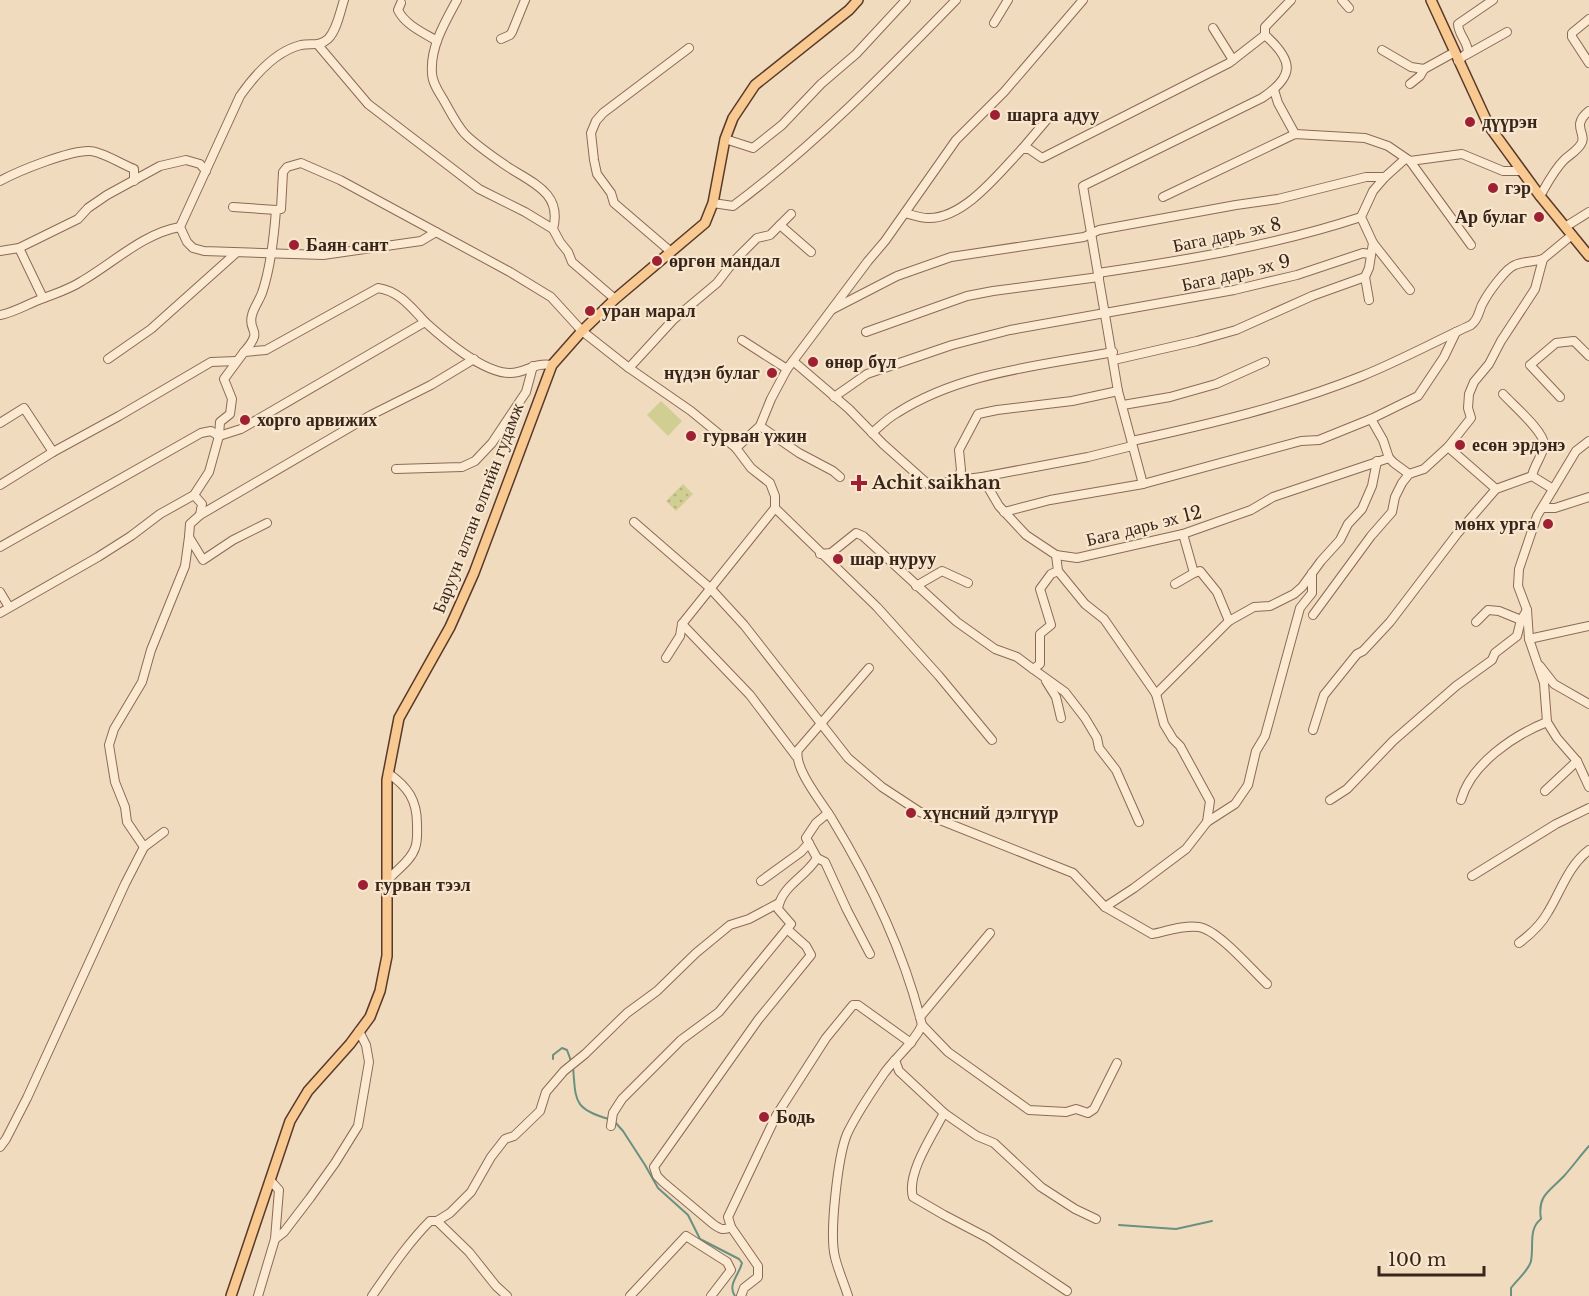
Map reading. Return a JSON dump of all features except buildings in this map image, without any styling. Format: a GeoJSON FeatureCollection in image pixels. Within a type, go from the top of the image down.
{"type":"FeatureCollection","features":[{"type":"Feature","properties":{"kind":"main road"},"geometry":{"type":"LineString","coordinates":[[552,365],[615,299],[705,223],[713,203],[725,139],[733,118],[755,85],[849,10],[858,0]]}},
{"type":"Feature","properties":{"kind":"main road"},"geometry":{"type":"LineString","coordinates":[[1431,0],[1489,126],[1540,196],[1589,256]]}},
{"type":"Feature","properties":{"kind":"main road","name":"Баруун алтан өлгийн гудамж"},"geometry":{"type":"LineString","coordinates":[[231,1296],[290,1122],[308,1091],[350,1044],[369,1017],[380,991],[387,956],[388,773],[399,718],[450,627],[474,573],[552,365]]}},
{"type":"Feature","properties":{"kind":"street"},"geometry":{"type":"LineString","coordinates":[[344,0],[333,32],[327,40],[318,45],[301,45],[284,53],[267,65],[249,84],[235,105],[180,228],[182,236],[193,248],[204,251],[323,255],[421,241],[436,232]]}},
{"type":"Feature","properties":{"kind":"street"},"geometry":{"type":"LineString","coordinates":[[457,0],[437,41],[432,75],[454,119],[466,134],[504,165],[545,192],[554,207],[553,229]]}},
{"type":"Feature","properties":{"kind":"street"},"geometry":{"type":"LineString","coordinates":[[501,39],[510,36],[525,0]]}},
{"type":"Feature","properties":{"kind":"street"},"geometry":{"type":"LineString","coordinates":[[725,139],[753,148],[782,125],[821,84],[856,54],[906,0]]}},
{"type":"Feature","properties":{"kind":"street"},"geometry":{"type":"LineString","coordinates":[[713,203],[733,206],[791,161],[864,94],[956,0]]}},
{"type":"Feature","properties":{"kind":"street"},"geometry":{"type":"LineString","coordinates":[[994,23],[1008,0]]}},
{"type":"Feature","properties":{"kind":"street"},"geometry":{"type":"LineString","coordinates":[[736,448],[760,426],[787,369],[905,213],[956,140],[1004,92],[1083,0]]}},
{"type":"Feature","properties":{"kind":"street"},"geometry":{"type":"LineString","coordinates":[[1143,484],[1118,391],[1083,186],[1262,98],[1281,84],[1287,69],[1285,58],[1265,35],[1265,27],[1291,0]]}},
{"type":"Feature","properties":{"kind":"street"},"geometry":{"type":"LineString","coordinates":[[1342,0],[1349,8]]}},
{"type":"Feature","properties":{"kind":"street"},"geometry":{"type":"LineString","coordinates":[[1459,57],[1468,47],[1458,29],[1458,24],[1493,0]]}},
{"type":"Feature","properties":{"kind":"street"},"geometry":{"type":"LineString","coordinates":[[401,3],[398,10],[401,17],[411,26],[437,41]]}},
{"type":"Feature","properties":{"kind":"street"},"geometry":{"type":"LineString","coordinates":[[1589,19],[1572,33],[1572,37],[1589,63]]}},
{"type":"Feature","properties":{"kind":"street"},"geometry":{"type":"LineString","coordinates":[[1213,28],[1233,60]]}},
{"type":"Feature","properties":{"kind":"street"},"geometry":{"type":"LineString","coordinates":[[1382,50],[1411,67],[1424,69],[1459,57],[1508,32]]}},
{"type":"Feature","properties":{"kind":"street"},"geometry":{"type":"LineString","coordinates":[[1022,149],[1029,149],[1042,158],[1233,60],[1265,35]]}},
{"type":"Feature","properties":{"kind":"street"},"geometry":{"type":"LineString","coordinates":[[318,45],[368,104],[479,189],[553,229],[572,262],[615,299]]}},
{"type":"Feature","properties":{"kind":"street"},"geometry":{"type":"LineString","coordinates":[[670,251],[615,203],[611,193],[597,174],[591,134],[596,121],[603,113],[689,48]]}},
{"type":"Feature","properties":{"kind":"street"},"geometry":{"type":"LineString","coordinates":[[1410,84],[1420,76],[1424,69]]}},
{"type":"Feature","properties":{"kind":"street"},"geometry":{"type":"LineString","coordinates":[[1274,90],[1278,103],[1295,134]]}},
{"type":"Feature","properties":{"kind":"street"},"geometry":{"type":"LineString","coordinates":[[1540,196],[1563,161],[1583,141],[1581,118],[1589,111]]}},
{"type":"Feature","properties":{"kind":"street"},"geometry":{"type":"LineString","coordinates":[[905,213],[929,218],[947,214],[965,206],[1022,149],[1050,116]]}},
{"type":"Feature","properties":{"kind":"street"},"geometry":{"type":"LineString","coordinates":[[1163,197],[1295,134],[1365,138],[1388,146],[1408,160],[1471,245]]}},
{"type":"Feature","properties":{"kind":"street"},"geometry":{"type":"LineString","coordinates":[[0,182],[9,176],[61,157],[91,151],[134,169],[134,181]]}},
{"type":"Feature","properties":{"kind":"street"},"geometry":{"type":"LineString","coordinates":[[1410,290],[1373,243],[1361,217],[1373,191],[1385,177],[1408,160],[1462,154],[1503,171],[1521,171]]}},
{"type":"Feature","properties":{"kind":"street"},"geometry":{"type":"LineString","coordinates":[[0,250],[19,248],[78,219],[88,208],[160,166],[186,160],[200,164],[206,171]]}},
{"type":"Feature","properties":{"kind":"street"},"geometry":{"type":"LineString","coordinates":[[232,207],[281,209],[283,172],[287,167],[301,163],[340,180],[510,272],[551,297],[582,331],[629,368],[691,411],[736,448],[751,468],[770,483],[775,496],[774,508],[682,624],[680,636],[666,658]]}},
{"type":"Feature","properties":{"kind":"street"},"geometry":{"type":"LineString","coordinates":[[833,309],[897,276],[951,257],[1084,237],[1099,230],[1278,199],[1366,177],[1385,177]]}},
{"type":"Feature","properties":{"kind":"street"},"geometry":{"type":"LineString","coordinates":[[0,613],[98,557],[160,514],[194,495],[208,472],[219,436],[220,422],[230,414],[232,399],[224,379],[236,361],[255,340],[251,317],[262,293],[271,253],[276,210]]}},
{"type":"Feature","properties":{"kind":"street"},"geometry":{"type":"LineString","coordinates":[[1313,615],[1371,536],[1392,512],[1398,490],[1409,474],[1424,469],[1448,447],[1471,418],[1468,394],[1474,382],[1489,364],[1534,289],[1543,259],[1589,212]]}},
{"type":"Feature","properties":{"kind":"street"},"geometry":{"type":"LineString","coordinates":[[629,368],[673,320],[717,283],[734,261],[757,238],[770,235],[791,214]]}},
{"type":"Feature","properties":{"kind":"street","name":"Бага дарь эх 8"},"geometry":{"type":"LineString","coordinates":[[866,332],[967,297],[1244,247],[1361,217]]}},
{"type":"Feature","properties":{"kind":"street"},"geometry":{"type":"LineString","coordinates":[[780,225],[811,252]]}},
{"type":"Feature","properties":{"kind":"street"},"geometry":{"type":"LineString","coordinates":[[0,315],[58,294],[82,282],[132,249],[168,230],[180,228]]}},
{"type":"Feature","properties":{"kind":"street"},"geometry":{"type":"LineString","coordinates":[[1369,300],[1365,276],[1369,268],[1373,243]]}},
{"type":"Feature","properties":{"kind":"street"},"geometry":{"type":"LineString","coordinates":[[19,248],[43,298]]}},
{"type":"Feature","properties":{"kind":"street"},"geometry":{"type":"LineString","coordinates":[[108,359],[151,329],[236,253]]}},
{"type":"Feature","properties":{"kind":"street","name":"Бага дарь эх 9"},"geometry":{"type":"LineString","coordinates":[[834,397],[867,374],[952,345],[1010,330],[1234,290],[1297,275],[1363,253],[1370,254]]}},
{"type":"Feature","properties":{"kind":"street"},"geometry":{"type":"LineString","coordinates":[[793,361],[849,409],[930,486],[982,477],[1222,421],[1362,376],[1477,320],[1481,313],[1482,303],[1510,268],[1517,264],[1543,259]]}},
{"type":"Feature","properties":{"kind":"street"},"geometry":{"type":"LineString","coordinates":[[872,433],[894,414],[911,404],[971,379],[1197,341],[1236,330],[1312,296],[1365,276]]}},
{"type":"Feature","properties":{"kind":"street"},"geometry":{"type":"LineString","coordinates":[[244,352],[266,350],[378,288],[389,290],[405,300],[448,342],[490,369],[511,373],[540,363],[552,365]]}},
{"type":"Feature","properties":{"kind":"street"},"geometry":{"type":"LineString","coordinates":[[0,547],[201,433],[211,431],[219,436],[241,429],[425,322]]}},
{"type":"Feature","properties":{"kind":"street"},"geometry":{"type":"LineString","coordinates":[[1004,512],[1050,500],[1143,484],[1301,441],[1319,441],[1418,396],[1444,357],[1456,332]]}},
{"type":"Feature","properties":{"kind":"street"},"geometry":{"type":"LineString","coordinates":[[742,340],[787,369]]}},
{"type":"Feature","properties":{"kind":"street"},"geometry":{"type":"LineString","coordinates":[[1560,397],[1530,365],[1560,341],[1574,340],[1589,356]]}},
{"type":"Feature","properties":{"kind":"street"},"geometry":{"type":"LineString","coordinates":[[144,847],[127,822],[125,807],[115,782],[109,745],[114,729],[142,682],[151,650],[185,566],[190,524],[200,515],[371,415],[431,385],[474,359]]}},
{"type":"Feature","properties":{"kind":"street"},"geometry":{"type":"LineString","coordinates":[[0,485],[53,452],[211,362],[236,361]]}},
{"type":"Feature","properties":{"kind":"street"},"geometry":{"type":"LineString","coordinates":[[1123,405],[1170,397],[1216,384],[1265,362]]}},
{"type":"Feature","properties":{"kind":"street"},"geometry":{"type":"LineString","coordinates":[[396,469],[462,467],[475,461],[492,443],[526,392],[533,366]]}},
{"type":"Feature","properties":{"kind":"street"},"geometry":{"type":"LineString","coordinates":[[958,480],[961,470],[959,450],[978,414],[1072,401],[1118,391]]}},
{"type":"Feature","properties":{"kind":"street"},"geometry":{"type":"LineString","coordinates":[[1503,394],[1544,439],[1544,448],[1533,467],[1532,476]]}},
{"type":"Feature","properties":{"kind":"street"},"geometry":{"type":"LineString","coordinates":[[0,423],[24,408],[53,452]]}},
{"type":"Feature","properties":{"kind":"street"},"geometry":{"type":"LineString","coordinates":[[1371,419],[1383,440],[1389,458],[1409,474]]}},
{"type":"Feature","properties":{"kind":"street"},"geometry":{"type":"LineString","coordinates":[[760,426],[799,453],[840,477]]}},
{"type":"Feature","properties":{"kind":"street"},"geometry":{"type":"LineString","coordinates":[[1588,440],[1576,451],[1544,508],[1537,516],[1519,569],[1518,586],[1527,610],[1528,639],[1544,683],[1548,722],[1557,738],[1577,761],[1589,787]]}},
{"type":"Feature","properties":{"kind":"street"},"geometry":{"type":"LineString","coordinates":[[1448,447],[1496,489]]}},
{"type":"Feature","properties":{"kind":"street","name":"Бага дарь эх 12"},"geometry":{"type":"LineString","coordinates":[[1056,555],[1077,558],[1183,534],[1251,510],[1273,497],[1389,458]]}},
{"type":"Feature","properties":{"kind":"street"},"geometry":{"type":"LineString","coordinates":[[1156,694],[1229,621],[1254,607],[1270,606],[1294,594],[1340,540],[1348,525],[1362,508],[1372,486],[1377,461]]}},
{"type":"Feature","properties":{"kind":"street"},"geometry":{"type":"LineString","coordinates":[[1313,730],[1324,695],[1357,654],[1363,651],[1390,622],[1457,534],[1496,489],[1532,476]]}},
{"type":"Feature","properties":{"kind":"street"},"geometry":{"type":"LineString","coordinates":[[1532,476],[1553,489]]}},
{"type":"Feature","properties":{"kind":"street"},"geometry":{"type":"LineString","coordinates":[[982,477],[1004,512],[1026,535],[1056,555],[1058,571],[1085,603],[1104,619],[1119,637],[1156,694],[1164,724],[1180,746],[1210,801],[1208,822]]}},
{"type":"Feature","properties":{"kind":"street"},"geometry":{"type":"LineString","coordinates":[[194,495],[202,504],[200,515]]}},
{"type":"Feature","properties":{"kind":"street"},"geometry":{"type":"LineString","coordinates":[[1544,508],[1556,508],[1589,497]]}},
{"type":"Feature","properties":{"kind":"street"},"geometry":{"type":"LineString","coordinates":[[774,508],[877,607],[939,675],[992,740]]}},
{"type":"Feature","properties":{"kind":"street"},"geometry":{"type":"LineString","coordinates":[[634,522],[710,588],[751,633],[848,758],[882,787],[913,808],[1073,873],[1104,907],[1152,934],[1198,927],[1213,932],[1266,984]]}},
{"type":"Feature","properties":{"kind":"street"},"geometry":{"type":"LineString","coordinates":[[189,537],[203,560],[233,540],[267,523]]}},
{"type":"Feature","properties":{"kind":"street"},"geometry":{"type":"LineString","coordinates":[[820,554],[831,553],[856,533],[863,536],[957,622],[995,649],[1017,657],[1065,692],[1085,718],[1097,738],[1099,748],[1116,770],[1139,822]]}},
{"type":"Feature","properties":{"kind":"street"},"geometry":{"type":"LineString","coordinates":[[1183,534],[1194,573]]}},
{"type":"Feature","properties":{"kind":"street"},"geometry":{"type":"LineString","coordinates":[[916,586],[942,571],[968,583]]}},
{"type":"Feature","properties":{"kind":"street"},"geometry":{"type":"LineString","coordinates":[[1033,669],[1040,664],[1040,634],[1051,625],[1040,590],[1051,574],[1058,571]]}},
{"type":"Feature","properties":{"kind":"street"},"geometry":{"type":"LineString","coordinates":[[1175,584],[1200,571],[1217,592],[1229,621]]}},
{"type":"Feature","properties":{"kind":"street"},"geometry":{"type":"LineString","coordinates":[[1104,907],[1134,888],[1186,849],[1208,822],[1235,804],[1248,785],[1256,751],[1265,736],[1300,609],[1312,593],[1312,573]]}},
{"type":"Feature","properties":{"kind":"street"},"geometry":{"type":"LineString","coordinates":[[0,592],[9,607]]}},
{"type":"Feature","properties":{"kind":"street"},"geometry":{"type":"LineString","coordinates":[[1476,622],[1488,610],[1499,611],[1521,620]]}},
{"type":"Feature","properties":{"kind":"street"},"geometry":{"type":"LineString","coordinates":[[1330,800],[1347,789],[1393,741],[1440,700],[1492,660],[1495,652],[1517,636],[1521,620],[1527,610]]}},
{"type":"Feature","properties":{"kind":"street"},"geometry":{"type":"LineString","coordinates":[[682,624],[750,695],[796,756],[807,782],[850,849],[895,939],[921,1021],[948,1053],[1029,1110],[1066,1112],[1076,1109],[1088,1113],[1094,1109],[1117,1063]]}},
{"type":"Feature","properties":{"kind":"street"},"geometry":{"type":"LineString","coordinates":[[1528,639],[1589,626]]}},
{"type":"Feature","properties":{"kind":"street"},"geometry":{"type":"LineString","coordinates":[[1537,663],[1554,684],[1589,704]]}},
{"type":"Feature","properties":{"kind":"street"},"geometry":{"type":"LineString","coordinates":[[796,756],[798,750],[869,668]]}},
{"type":"Feature","properties":{"kind":"street"},"geometry":{"type":"LineString","coordinates":[[1044,676],[1056,697],[1060,718]]}},
{"type":"Feature","properties":{"kind":"street"},"geometry":{"type":"LineString","coordinates":[[1461,801],[1464,789],[1490,757],[1548,722]]}},
{"type":"Feature","properties":{"kind":"street"},"geometry":{"type":"LineString","coordinates":[[1545,791],[1577,761]]}},
{"type":"Feature","properties":{"kind":"street"},"geometry":{"type":"LineString","coordinates":[[387,880],[411,856],[415,849],[417,834],[417,812],[414,800],[406,789],[388,773]]}},
{"type":"Feature","properties":{"kind":"street"},"geometry":{"type":"LineString","coordinates":[[1472,876],[1556,824],[1589,808]]}},
{"type":"Feature","properties":{"kind":"street"},"geometry":{"type":"LineString","coordinates":[[828,813],[816,823],[807,838],[817,858],[825,862],[870,954]]}},
{"type":"Feature","properties":{"kind":"street"},"geometry":{"type":"LineString","coordinates":[[0,1147],[27,1098],[109,916],[144,847],[164,832]]}},
{"type":"Feature","properties":{"kind":"street"},"geometry":{"type":"LineString","coordinates":[[761,881],[801,852],[809,843]]}},
{"type":"Feature","properties":{"kind":"street"},"geometry":{"type":"LineString","coordinates":[[1519,943],[1536,929],[1547,914],[1575,863],[1589,850]]}},
{"type":"Feature","properties":{"kind":"street"},"geometry":{"type":"LineString","coordinates":[[611,1126],[613,1113],[622,1099],[681,1040],[719,1012],[791,924],[778,909],[781,896],[812,866],[817,858]]}},
{"type":"Feature","properties":{"kind":"street"},"geometry":{"type":"LineString","coordinates":[[372,1296],[410,1242],[430,1221],[437,1221],[450,1213],[471,1192],[491,1157],[506,1139],[514,1136],[540,1111],[546,1092],[564,1071],[627,1013],[657,991],[696,953],[730,926],[779,903]]}},
{"type":"Feature","properties":{"kind":"street"},"geometry":{"type":"LineString","coordinates":[[731,1227],[726,1230],[720,1229],[713,1224],[663,1182],[657,1176],[654,1167],[752,1029],[811,955],[806,946],[787,929]]}},
{"type":"Feature","properties":{"kind":"street"},"geometry":{"type":"LineString","coordinates":[[848,1296],[834,1257],[833,1225],[837,1182],[846,1137],[863,1105],[895,1060],[917,1036],[921,1021],[990,933]]}},
{"type":"Feature","properties":{"kind":"street"},"geometry":{"type":"LineString","coordinates":[[741,1296],[744,1288],[758,1276],[758,1266],[731,1227],[728,1217],[776,1116],[826,1038],[853,1005],[858,1005],[911,1043]]}},
{"type":"Feature","properties":{"kind":"street"},"geometry":{"type":"LineString","coordinates":[[275,1239],[284,1232],[310,1198],[358,1126],[369,1062],[366,1045],[359,1031]]}},
{"type":"Feature","properties":{"kind":"street"},"geometry":{"type":"LineString","coordinates":[[895,1060],[899,1071],[944,1113],[977,1136],[994,1143],[1041,1187],[1075,1209],[1096,1219]]}},
{"type":"Feature","properties":{"kind":"street"},"geometry":{"type":"LineString","coordinates":[[944,1113],[914,1176],[911,1190],[913,1197],[988,1238],[1067,1291]]}},
{"type":"Feature","properties":{"kind":"street"},"geometry":{"type":"LineString","coordinates":[[258,1296],[275,1239],[279,1190],[270,1180]]}},
{"type":"Feature","properties":{"kind":"street"},"geometry":{"type":"LineString","coordinates":[[437,1221],[469,1252],[507,1296]]}},
{"type":"Feature","properties":{"kind":"street"},"geometry":{"type":"LineString","coordinates":[[630,1296],[686,1236],[728,1262],[731,1270],[711,1296]]}},
{"type":"Feature","properties":{"kind":"shaded area"},"geometry":{"type":"Polygon","coordinates":[[[661,401],[682,421],[668,436],[647,415],[661,401]]]}},
{"type":"Feature","properties":{"kind":"shaded area"},"geometry":{"type":"Polygon","coordinates":[[[683,484],[693,494],[676,511],[666,501],[683,484]]]}},
{"type":"Feature","properties":{"kind":"waterway"},"geometry":{"type":"LineString","coordinates":[[553,1059],[553,1055],[562,1048],[567,1050],[571,1061]]}},
{"type":"Feature","properties":{"kind":"waterway"},"geometry":{"type":"LineString","coordinates":[[573,1067],[576,1095],[582,1107],[609,1119]]}},
{"type":"Feature","properties":{"kind":"waterway"},"geometry":{"type":"LineString","coordinates":[[614,1121],[623,1131],[658,1188],[688,1215],[700,1239],[739,1259],[742,1263],[732,1288],[735,1296]]}},
{"type":"Feature","properties":{"kind":"waterway"},"geometry":{"type":"LineString","coordinates":[[1511,1296],[1511,1288],[1531,1261],[1533,1233],[1541,1219],[1543,1199],[1589,1146]]}},
{"type":"Feature","properties":{"kind":"waterway"},"geometry":{"type":"LineString","coordinates":[[1119,1225],[1176,1229],[1212,1221]]}},
{"type":"Feature","properties":{"kind":"place","name":"шарга адуу"},"geometry":{"type":"Point","coordinates":[995,115]}},
{"type":"Feature","properties":{"kind":"place","name":"дүүрэн"},"geometry":{"type":"Point","coordinates":[1470,122]}},
{"type":"Feature","properties":{"kind":"place","name":"гэр"},"geometry":{"type":"Point","coordinates":[1493,188]}},
{"type":"Feature","properties":{"kind":"place","name":"Ар булаг"},"geometry":{"type":"Point","coordinates":[1539,217]}},
{"type":"Feature","properties":{"kind":"place","name":"Баян сант"},"geometry":{"type":"Point","coordinates":[294,245]}},
{"type":"Feature","properties":{"kind":"place","name":"өргөн мандал"},"geometry":{"type":"Point","coordinates":[657,261]}},
{"type":"Feature","properties":{"kind":"place","name":"уран марал"},"geometry":{"type":"Point","coordinates":[590,311]}},
{"type":"Feature","properties":{"kind":"place","name":"өнөр бүл"},"geometry":{"type":"Point","coordinates":[813,362]}},
{"type":"Feature","properties":{"kind":"place","name":"нүдэн булаг"},"geometry":{"type":"Point","coordinates":[772,373]}},
{"type":"Feature","properties":{"kind":"place","name":"хорго арвижих"},"geometry":{"type":"Point","coordinates":[245,420]}},
{"type":"Feature","properties":{"kind":"place","name":"гурван үжин"},"geometry":{"type":"Point","coordinates":[691,436]}},
{"type":"Feature","properties":{"kind":"place","name":"есөн эрдэнэ"},"geometry":{"type":"Point","coordinates":[1460,445]}},
{"type":"Feature","properties":{"kind":"place","name":"Achit saikhan"},"geometry":{"type":"Point","coordinates":[859,483]}},
{"type":"Feature","properties":{"kind":"place","name":"мөнх урга"},"geometry":{"type":"Point","coordinates":[1548,524]}},
{"type":"Feature","properties":{"kind":"place","name":"шар нуруу"},"geometry":{"type":"Point","coordinates":[838,559]}},
{"type":"Feature","properties":{"kind":"place","name":"хүнсний дэлгүүр"},"geometry":{"type":"Point","coordinates":[911,813]}},
{"type":"Feature","properties":{"kind":"place","name":"гурван тээл"},"geometry":{"type":"Point","coordinates":[363,885]}},
{"type":"Feature","properties":{"kind":"place","name":"Бодь"},"geometry":{"type":"Point","coordinates":[764,1117]}}]}
